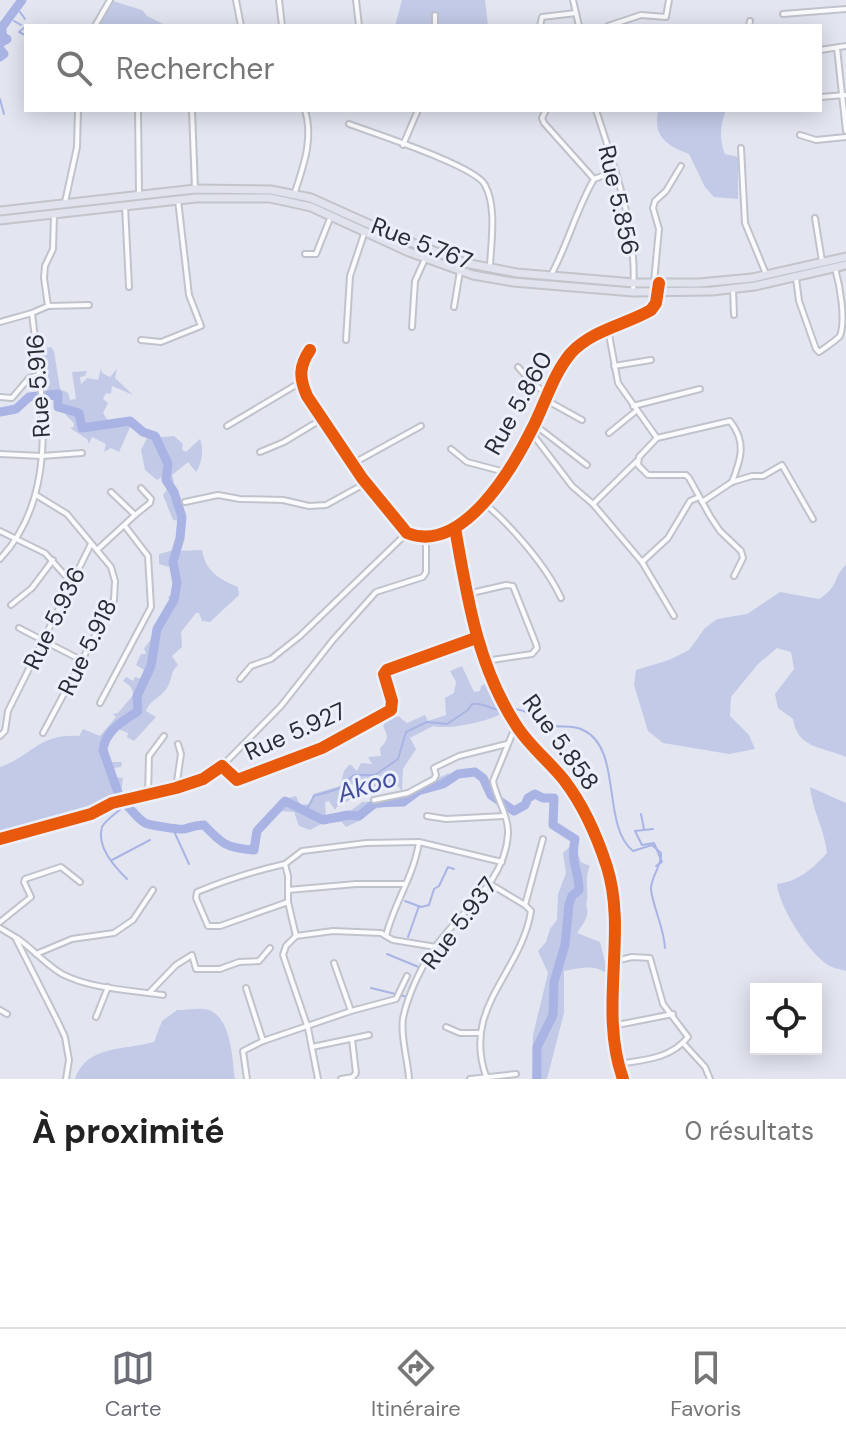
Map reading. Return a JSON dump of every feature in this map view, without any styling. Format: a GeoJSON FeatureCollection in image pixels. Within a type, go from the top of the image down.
{"type":"FeatureCollection","features":[{"type":"Feature","properties":{"kind":"highway","name":"Rue 5.767"},"geometry":{"type":"LineString","coordinates":[[0,211],[139,194],[247,188],[293,197],[441,255],[490,268],[634,288],[656,283],[699,283],[767,276],[846,257]]}},
{"type":"Feature","properties":{"kind":"highway"},"geometry":{"type":"LineString","coordinates":[[0,220],[178,200],[293,197],[425,259],[501,280],[634,288],[658,293],[733,289],[846,265]]}},
{"type":"Feature","properties":{"kind":"street"},"geometry":{"type":"LineString","coordinates":[[96,24],[110,0]]}},
{"type":"Feature","properties":{"kind":"street"},"geometry":{"type":"LineString","coordinates":[[236,0],[241,24]]}},
{"type":"Feature","properties":{"kind":"street"},"geometry":{"type":"LineString","coordinates":[[279,0],[282,24]]}},
{"type":"Feature","properties":{"kind":"street"},"geometry":{"type":"LineString","coordinates":[[356,0],[359,24]]}},
{"type":"Feature","properties":{"kind":"street"},"geometry":{"type":"LineString","coordinates":[[573,0],[579,24]]}},
{"type":"Feature","properties":{"kind":"street"},"geometry":{"type":"LineString","coordinates":[[614,24],[636,16],[666,17],[669,0]]}},
{"type":"Feature","properties":{"kind":"street"},"geometry":{"type":"LineString","coordinates":[[783,14],[846,9]]}},
{"type":"Feature","properties":{"kind":"street"},"geometry":{"type":"LineString","coordinates":[[540,24],[542,17],[576,13]]}},
{"type":"Feature","properties":{"kind":"street"},"geometry":{"type":"LineString","coordinates":[[435,15],[435,24]]}},
{"type":"Feature","properties":{"kind":"street"},"geometry":{"type":"LineString","coordinates":[[822,50],[846,46]]}},
{"type":"Feature","properties":{"kind":"street"},"geometry":{"type":"LineString","coordinates":[[800,135],[816,140],[846,134],[837,48]]}},
{"type":"Feature","properties":{"kind":"street"},"geometry":{"type":"LineString","coordinates":[[822,97],[843,95]]}},
{"type":"Feature","properties":{"kind":"street"},"geometry":{"type":"LineString","coordinates":[[65,202],[77,147],[78,112]]}},
{"type":"Feature","properties":{"kind":"street"},"geometry":{"type":"LineString","coordinates":[[138,112],[139,194]]}},
{"type":"Feature","properties":{"kind":"street"},"geometry":{"type":"LineString","coordinates":[[192,112],[195,189]]}},
{"type":"Feature","properties":{"kind":"street"},"geometry":{"type":"LineString","coordinates":[[293,197],[305,161],[309,130],[305,112]]}},
{"type":"Feature","properties":{"kind":"street"},"geometry":{"type":"LineString","coordinates":[[403,145],[417,112]]}},
{"type":"Feature","properties":{"kind":"street"},"geometry":{"type":"LineString","coordinates":[[545,112],[542,118],[544,123],[594,179]]}},
{"type":"Feature","properties":{"kind":"street","name":"Rue 5.856"},"geometry":{"type":"LineString","coordinates":[[597,112],[616,171],[631,241],[634,288]]}},
{"type":"Feature","properties":{"kind":"street"},"geometry":{"type":"LineString","coordinates":[[349,124],[450,163],[483,181],[490,208],[490,268]]}},
{"type":"Feature","properties":{"kind":"street"},"geometry":{"type":"LineString","coordinates":[[741,148],[745,223],[767,276]]}},
{"type":"Feature","properties":{"kind":"street"},"geometry":{"type":"LineString","coordinates":[[658,293],[659,229],[653,208],[681,166]]}},
{"type":"Feature","properties":{"kind":"street"},"geometry":{"type":"LineString","coordinates":[[551,275],[563,255],[582,201],[594,179],[616,171]]}},
{"type":"Feature","properties":{"kind":"street"},"geometry":{"type":"LineString","coordinates":[[141,340],[161,342],[201,326],[191,304],[186,281],[178,200]]}},
{"type":"Feature","properties":{"kind":"street"},"geometry":{"type":"LineString","coordinates":[[125,205],[129,287]]}},
{"type":"Feature","properties":{"kind":"street","name":"Rue 5.916"},"geometry":{"type":"LineString","coordinates":[[0,559],[16,540],[36,495],[42,456],[41,397],[32,313],[48,306],[44,278],[45,266],[53,249],[54,214]]}},
{"type":"Feature","properties":{"kind":"street"},"geometry":{"type":"LineString","coordinates":[[305,254],[316,254],[331,215]]}},
{"type":"Feature","properties":{"kind":"street"},"geometry":{"type":"LineString","coordinates":[[815,218],[823,263]]}},
{"type":"Feature","properties":{"kind":"street"},"geometry":{"type":"LineString","coordinates":[[346,340],[350,276],[365,231]]}},
{"type":"Feature","properties":{"kind":"street"},"geometry":{"type":"LineString","coordinates":[[412,327],[415,281],[425,259]]}},
{"type":"Feature","properties":{"kind":"street"},"geometry":{"type":"LineString","coordinates":[[796,278],[800,307],[819,352],[841,335],[845,324],[835,268]]}},
{"type":"Feature","properties":{"kind":"street"},"geometry":{"type":"LineString","coordinates":[[454,307],[460,271]]}},
{"type":"Feature","properties":{"kind":"street"},"geometry":{"type":"LineString","coordinates":[[733,289],[734,315]]}},
{"type":"Feature","properties":{"kind":"street","name":"Rue 5.860"},"geometry":{"type":"LineString","coordinates":[[455,528],[476,513],[505,472],[532,428],[570,354],[585,340],[651,310],[658,293]]}},
{"type":"Feature","properties":{"kind":"street"},"geometry":{"type":"LineString","coordinates":[[48,306],[89,305]]}},
{"type":"Feature","properties":{"kind":"street"},"geometry":{"type":"LineString","coordinates":[[0,322],[32,313]]}},
{"type":"Feature","properties":{"kind":"street"},"geometry":{"type":"LineString","coordinates":[[608,329],[618,383],[657,438]]}},
{"type":"Feature","properties":{"kind":"street"},"geometry":{"type":"LineString","coordinates":[[310,350],[303,360],[301,382],[366,483],[407,533],[426,536],[455,528]]}},
{"type":"Feature","properties":{"kind":"street"},"geometry":{"type":"LineString","coordinates":[[614,366],[651,360]]}},
{"type":"Feature","properties":{"kind":"street"},"geometry":{"type":"LineString","coordinates":[[518,367],[547,397],[582,420]]}},
{"type":"Feature","properties":{"kind":"street"},"geometry":{"type":"LineString","coordinates":[[0,397],[12,398],[29,378],[39,375]]}},
{"type":"Feature","properties":{"kind":"street"},"geometry":{"type":"LineString","coordinates":[[227,426],[301,382]]}},
{"type":"Feature","properties":{"kind":"street"},"geometry":{"type":"LineString","coordinates":[[609,433],[634,408],[700,389]]}},
{"type":"Feature","properties":{"kind":"street"},"geometry":{"type":"LineString","coordinates":[[260,452],[284,442],[322,419]]}},
{"type":"Feature","properties":{"kind":"street"},"geometry":{"type":"LineString","coordinates":[[593,504],[657,438],[730,421],[738,431],[742,447],[732,482]]}},
{"type":"Feature","properties":{"kind":"street"},"geometry":{"type":"LineString","coordinates":[[352,464],[421,426]]}},
{"type":"Feature","properties":{"kind":"street"},"geometry":{"type":"LineString","coordinates":[[532,428],[587,465]]}},
{"type":"Feature","properties":{"kind":"street"},"geometry":{"type":"LineString","coordinates":[[532,428],[572,486],[593,504],[642,562],[674,616]]}},
{"type":"Feature","properties":{"kind":"street"},"geometry":{"type":"LineString","coordinates":[[451,449],[467,462],[505,472]]}},
{"type":"Feature","properties":{"kind":"street"},"geometry":{"type":"LineString","coordinates":[[0,454],[42,456],[82,453]]}},
{"type":"Feature","properties":{"kind":"street"},"geometry":{"type":"LineString","coordinates":[[637,461],[648,475],[686,475],[720,531],[741,551],[743,558],[734,576]]}},
{"type":"Feature","properties":{"kind":"street"},"geometry":{"type":"LineString","coordinates":[[642,562],[668,538],[690,501],[732,482],[763,476],[783,465],[813,519]]}},
{"type":"Feature","properties":{"kind":"street"},"geometry":{"type":"LineString","coordinates":[[185,502],[218,495],[283,500],[309,506],[326,505],[366,483]]}},
{"type":"Feature","properties":{"kind":"street"},"geometry":{"type":"LineString","coordinates":[[97,550],[150,503],[151,499],[141,488]]}},
{"type":"Feature","properties":{"kind":"street"},"geometry":{"type":"LineString","coordinates":[[111,492],[135,515]]}},
{"type":"Feature","properties":{"kind":"street","name":"Rue 5.918"},"geometry":{"type":"LineString","coordinates":[[36,495],[67,514],[97,550],[114,573],[115,594],[83,661],[43,733]]}},
{"type":"Feature","properties":{"kind":"street"},"geometry":{"type":"LineString","coordinates":[[484,503],[503,520],[551,576],[561,598]]}},
{"type":"Feature","properties":{"kind":"street"},"geometry":{"type":"LineString","coordinates":[[100,703],[151,607],[148,556],[125,526]]}},
{"type":"Feature","properties":{"kind":"street","name":"Rue 5.858"},"geometry":{"type":"LineString","coordinates":[[455,528],[476,638],[485,661],[511,718],[577,799],[596,837],[611,884],[612,1026],[623,1079]]}},
{"type":"Feature","properties":{"kind":"street"},"geometry":{"type":"LineString","coordinates":[[0,531],[53,560],[72,583]]}},
{"type":"Feature","properties":{"kind":"street"},"geometry":{"type":"LineString","coordinates":[[240,679],[251,666],[271,659],[300,636],[407,533]]}},
{"type":"Feature","properties":{"kind":"street","name":"Rue 5.927"},"geometry":{"type":"LineString","coordinates":[[0,839],[91,814],[112,803],[176,788],[203,779],[222,766],[281,706],[376,592],[423,577],[426,572],[426,536]]}},
{"type":"Feature","properties":{"kind":"street","name":"Rue 5.936"},"geometry":{"type":"LineString","coordinates":[[0,736],[5,731],[8,711],[91,544]]}},
{"type":"Feature","properties":{"kind":"street"},"geometry":{"type":"LineString","coordinates":[[11,605],[32,588],[53,560]]}},
{"type":"Feature","properties":{"kind":"street"},"geometry":{"type":"LineString","coordinates":[[467,594],[513,586],[536,644],[537,648],[532,654],[485,661]]}},
{"type":"Feature","properties":{"kind":"street"},"geometry":{"type":"LineString","coordinates":[[19,628],[83,661]]}},
{"type":"Feature","properties":{"kind":"street","name":"Rue 5.927"},"geometry":{"type":"LineString","coordinates":[[222,766],[237,780],[322,748],[391,710],[392,701],[384,674],[387,670],[476,638]]}},
{"type":"Feature","properties":{"kind":"street","name":"Rue 5.937"},"geometry":{"type":"LineString","coordinates":[[409,1079],[404,1017],[411,993],[436,947],[489,884],[502,862],[508,832],[494,775],[516,725]]}},
{"type":"Feature","properties":{"kind":"street"},"geometry":{"type":"LineString","coordinates":[[148,794],[149,756],[164,736]]}},
{"type":"Feature","properties":{"kind":"street"},"geometry":{"type":"LineString","coordinates":[[176,788],[181,754],[178,744]]}},
{"type":"Feature","properties":{"kind":"street"},"geometry":{"type":"LineString","coordinates":[[374,800],[404,794],[421,786],[435,777],[434,768],[459,756],[507,744]]}},
{"type":"Feature","properties":{"kind":"street"},"geometry":{"type":"LineString","coordinates":[[427,816],[446,819],[504,816]]}},
{"type":"Feature","properties":{"kind":"street"},"geometry":{"type":"LineString","coordinates":[[525,905],[543,839]]}},
{"type":"Feature","properties":{"kind":"street"},"geometry":{"type":"LineString","coordinates":[[386,936],[414,867],[419,842]]}},
{"type":"Feature","properties":{"kind":"street"},"geometry":{"type":"LineString","coordinates":[[288,902],[213,927],[208,926],[196,898],[197,892],[219,886],[244,873],[285,864],[302,851],[366,843],[419,842],[502,862]]}},
{"type":"Feature","properties":{"kind":"street"},"geometry":{"type":"LineString","coordinates":[[285,864],[288,902],[296,936]]}},
{"type":"Feature","properties":{"kind":"street"},"geometry":{"type":"LineString","coordinates":[[80,882],[61,867],[25,879],[31,897],[0,925],[45,963],[68,977],[163,995]]}},
{"type":"Feature","properties":{"kind":"street"},"geometry":{"type":"LineString","coordinates":[[288,890],[356,884],[405,884]]}},
{"type":"Feature","properties":{"kind":"street"},"geometry":{"type":"LineString","coordinates":[[486,1078],[479,1033],[487,1005],[531,911],[489,884]]}},
{"type":"Feature","properties":{"kind":"street"},"geometry":{"type":"LineString","coordinates":[[36,954],[72,939],[114,933],[133,920],[153,890]]}},
{"type":"Feature","properties":{"kind":"street"},"geometry":{"type":"LineString","coordinates":[[318,1079],[308,1028],[283,955],[286,946],[296,936],[333,931],[381,933],[393,940],[436,947]]}},
{"type":"Feature","properties":{"kind":"street"},"geometry":{"type":"LineString","coordinates":[[15,937],[65,1037],[69,1060],[66,1079]]}},
{"type":"Feature","properties":{"kind":"street"},"geometry":{"type":"LineString","coordinates":[[149,993],[176,965],[192,955],[196,969],[220,969],[239,962],[259,961],[270,948]]}},
{"type":"Feature","properties":{"kind":"street"},"geometry":{"type":"LineString","coordinates":[[612,962],[632,957],[650,958],[662,1001],[688,1034],[683,1043],[662,1057],[618,1064]]}},
{"type":"Feature","properties":{"kind":"street"},"geometry":{"type":"LineString","coordinates":[[334,963],[351,1011]]}},
{"type":"Feature","properties":{"kind":"street"},"geometry":{"type":"LineString","coordinates":[[247,1079],[243,1051],[263,1041],[351,1011],[396,999],[407,976]]}},
{"type":"Feature","properties":{"kind":"street"},"geometry":{"type":"LineString","coordinates":[[96,1017],[108,987]]}},
{"type":"Feature","properties":{"kind":"street"},"geometry":{"type":"LineString","coordinates":[[246,988],[263,1041]]}},
{"type":"Feature","properties":{"kind":"street"},"geometry":{"type":"LineString","coordinates":[[0,1010],[7,1014]]}},
{"type":"Feature","properties":{"kind":"street"},"geometry":{"type":"LineString","coordinates":[[612,1026],[673,1014]]}},
{"type":"Feature","properties":{"kind":"street"},"geometry":{"type":"LineString","coordinates":[[446,1027],[460,1033],[479,1033]]}},
{"type":"Feature","properties":{"kind":"street"},"geometry":{"type":"LineString","coordinates":[[311,1047],[369,1035]]}},
{"type":"Feature","properties":{"kind":"street"},"geometry":{"type":"LineString","coordinates":[[341,1079],[353,1077],[356,1073],[352,1039]]}},
{"type":"Feature","properties":{"kind":"street"},"geometry":{"type":"LineString","coordinates":[[683,1043],[705,1067],[710,1079]]}},
{"type":"Feature","properties":{"kind":"street"},"geometry":{"type":"LineString","coordinates":[[470,1079],[516,1074]]}},
{"type":"Feature","properties":{"kind":"shaded area"},"geometry":{"type":"Polygon","coordinates":[[[402,0],[485,0],[488,24],[396,24],[402,0]]]}},
{"type":"Feature","properties":{"kind":"shaded area"},"geometry":{"type":"Polygon","coordinates":[[[113,1],[142,10],[163,24],[100,24],[113,1]]]}},
{"type":"Feature","properties":{"kind":"shaded area"},"geometry":{"type":"Polygon","coordinates":[[[658,112],[725,112],[721,127],[722,143],[725,154],[738,157],[738,199],[714,197],[705,187],[689,154],[663,139],[658,112]]]}},
{"type":"Feature","properties":{"kind":"shaded area"},"geometry":{"type":"Polygon","coordinates":[[[51,347],[60,389],[68,393],[70,400],[76,399],[72,372],[87,371],[85,376],[80,377],[81,384],[87,378],[98,380],[101,368],[102,373],[110,377],[117,369],[115,378],[133,395],[112,386],[111,394],[106,393],[103,399],[108,403],[103,413],[109,422],[85,426],[81,413],[61,406],[61,393],[47,392],[48,373],[37,349],[51,347]]]}},
{"type":"Feature","properties":{"kind":"shaded area"},"geometry":{"type":"Polygon","coordinates":[[[65,414],[78,415],[82,429],[98,425],[131,425],[119,452],[111,448],[104,452],[106,444],[92,437],[89,444],[87,439],[70,428],[74,427],[74,423],[65,414]]]}},
{"type":"Feature","properties":{"kind":"shaded area"},"geometry":{"type":"Polygon","coordinates":[[[174,436],[186,452],[200,439],[202,452],[196,472],[188,462],[172,475],[174,482],[171,486],[182,509],[181,544],[177,551],[202,550],[210,569],[219,578],[238,587],[239,595],[210,622],[202,621],[196,613],[181,632],[182,647],[172,656],[178,665],[167,688],[146,711],[156,717],[134,741],[127,737],[128,733],[118,729],[111,740],[107,740],[106,751],[110,762],[122,762],[121,767],[114,768],[115,777],[123,778],[121,793],[92,807],[0,836],[0,767],[54,738],[79,736],[83,729],[100,736],[116,717],[113,714],[118,713],[134,694],[123,681],[126,677],[133,681],[135,677],[141,679],[144,670],[136,665],[141,654],[146,654],[144,648],[165,612],[170,601],[168,597],[174,593],[173,568],[159,564],[159,554],[174,550],[179,521],[173,520],[163,495],[169,487],[162,477],[157,480],[145,470],[141,450],[147,438],[174,436]]]}},
{"type":"Feature","properties":{"kind":"shaded area"},"geometry":{"type":"Polygon","coordinates":[[[846,565],[846,757],[805,741],[793,719],[778,708],[775,694],[794,669],[791,652],[777,648],[758,664],[731,697],[730,716],[749,735],[755,749],[729,754],[663,743],[648,731],[634,685],[636,670],[689,650],[705,628],[717,619],[747,614],[780,592],[819,599],[831,589],[846,565]]]}},
{"type":"Feature","properties":{"kind":"shaded area"},"geometry":{"type":"Polygon","coordinates":[[[462,666],[474,692],[480,691],[481,686],[487,683],[502,713],[468,724],[433,726],[410,738],[416,749],[403,769],[402,791],[394,781],[389,786],[371,789],[364,784],[360,790],[352,784],[349,787],[355,797],[340,802],[335,810],[329,801],[325,802],[326,817],[344,816],[362,802],[400,800],[413,790],[449,773],[449,776],[403,803],[374,809],[346,827],[342,822],[323,823],[310,830],[299,826],[294,812],[280,811],[279,800],[296,796],[300,805],[311,804],[313,794],[340,786],[344,771],[350,764],[357,771],[361,763],[372,764],[368,757],[381,756],[380,748],[387,737],[383,726],[387,719],[398,716],[407,723],[425,715],[428,721],[446,715],[445,698],[454,693],[456,682],[450,671],[462,666]]]}},
{"type":"Feature","properties":{"kind":"shaded area"},"geometry":{"type":"Polygon","coordinates":[[[810,787],[846,803],[846,971],[828,965],[804,940],[783,905],[777,884],[805,873],[827,853],[810,787]]]}},
{"type":"Feature","properties":{"kind":"shaded area"},"geometry":{"type":"Polygon","coordinates":[[[574,843],[581,862],[590,866],[587,913],[577,933],[600,942],[607,970],[585,968],[564,971],[564,1013],[547,1079],[532,1079],[533,1035],[548,973],[538,951],[557,920],[558,894],[566,873],[563,853],[574,843]]]}},
{"type":"Feature","properties":{"kind":"shaded area"},"geometry":{"type":"Polygon","coordinates":[[[206,1009],[217,1015],[230,1040],[235,1079],[75,1079],[80,1068],[97,1054],[154,1042],[162,1021],[177,1010],[206,1009]]]}},
{"type":"Feature","properties":{"kind":"waterway"},"geometry":{"type":"LineString","coordinates":[[0,43],[7,39],[2,36],[2,27],[22,0]]}},
{"type":"Feature","properties":{"kind":"waterway"},"geometry":{"type":"LineString","coordinates":[[20,12],[25,19]]}},
{"type":"Feature","properties":{"kind":"waterway"},"geometry":{"type":"LineString","coordinates":[[14,21],[21,25]]}},
{"type":"Feature","properties":{"kind":"waterway"},"geometry":{"type":"LineString","coordinates":[[24,28],[19,32],[24,34]]}},
{"type":"Feature","properties":{"kind":"waterway"},"geometry":{"type":"LineString","coordinates":[[0,49],[4,54],[0,57]]}},
{"type":"Feature","properties":{"kind":"waterway"},"geometry":{"type":"LineString","coordinates":[[0,99],[4,114]]}},
{"type":"Feature","properties":{"kind":"waterway","name":"Akoo"},"geometry":{"type":"LineString","coordinates":[[0,412],[16,409],[29,397],[58,394],[58,407],[79,413],[82,428],[130,421],[143,432],[155,436],[168,464],[166,480],[174,492],[182,517],[173,562],[177,583],[174,600],[157,629],[151,666],[137,696],[138,711],[111,732],[103,750],[121,801],[142,821],[182,829],[204,825],[225,844],[254,850],[257,831],[285,801],[323,820],[359,816],[375,803],[403,802],[418,791],[443,784],[458,774],[475,772],[483,778],[491,795],[514,811],[535,794],[554,798],[553,825],[575,839],[579,890],[569,904],[565,945],[554,982],[553,1015],[537,1047],[537,1079]]}},
{"type":"Feature","properties":{"kind":"waterway","name":"Akoo"},"geometry":{"type":"LineString","coordinates":[[306,811],[314,796],[338,789],[354,775],[375,775],[398,759],[406,732],[427,722],[447,724],[472,704],[498,710],[520,710],[551,725],[579,728],[595,739],[603,753],[617,824],[623,839],[633,851],[652,845],[661,853],[651,890],[665,948]]}},
{"type":"Feature","properties":{"kind":"waterway"},"geometry":{"type":"LineString","coordinates":[[126,804],[104,824],[101,834],[108,856],[127,879]]}},
{"type":"Feature","properties":{"kind":"waterway"},"geometry":{"type":"LineString","coordinates":[[641,814],[644,829]]}},
{"type":"Feature","properties":{"kind":"waterway"},"geometry":{"type":"LineString","coordinates":[[173,829],[189,864]]}},
{"type":"Feature","properties":{"kind":"waterway","name":"Akoo"},"geometry":{"type":"LineString","coordinates":[[653,829],[635,831],[642,845],[654,843],[662,862],[656,866]]}},
{"type":"Feature","properties":{"kind":"waterway"},"geometry":{"type":"LineString","coordinates":[[112,860],[150,840]]}},
{"type":"Feature","properties":{"kind":"waterway"},"geometry":{"type":"LineString","coordinates":[[405,901],[421,907],[429,905],[434,889],[439,886],[448,867],[454,869]]}},
{"type":"Feature","properties":{"kind":"waterway"},"geometry":{"type":"LineString","coordinates":[[408,937],[419,906]]}},
{"type":"Feature","properties":{"kind":"waterway"},"geometry":{"type":"LineString","coordinates":[[387,954],[421,968]]}},
{"type":"Feature","properties":{"kind":"waterway"},"geometry":{"type":"LineString","coordinates":[[371,988],[408,997]]}},
{"type":"Feature","properties":{"kind":"cycle path"},"geometry":{"type":"LineString","coordinates":[[310,350],[301,372],[307,396],[362,478],[407,533],[427,536],[447,532],[483,504],[512,465],[554,380],[571,353],[599,333],[651,310],[656,303],[659,283]]}},
{"type":"Feature","properties":{"kind":"cycle path"},"geometry":{"type":"LineString","coordinates":[[455,528],[475,630],[492,678],[521,733],[578,800],[607,867],[615,919],[613,1026],[623,1079]]}},
{"type":"Feature","properties":{"kind":"cycle path"},"geometry":{"type":"LineString","coordinates":[[0,839],[91,814],[112,803],[176,788],[203,779],[222,766],[237,780],[322,748],[391,710],[392,701],[384,674],[387,670],[476,638]]}}]}
